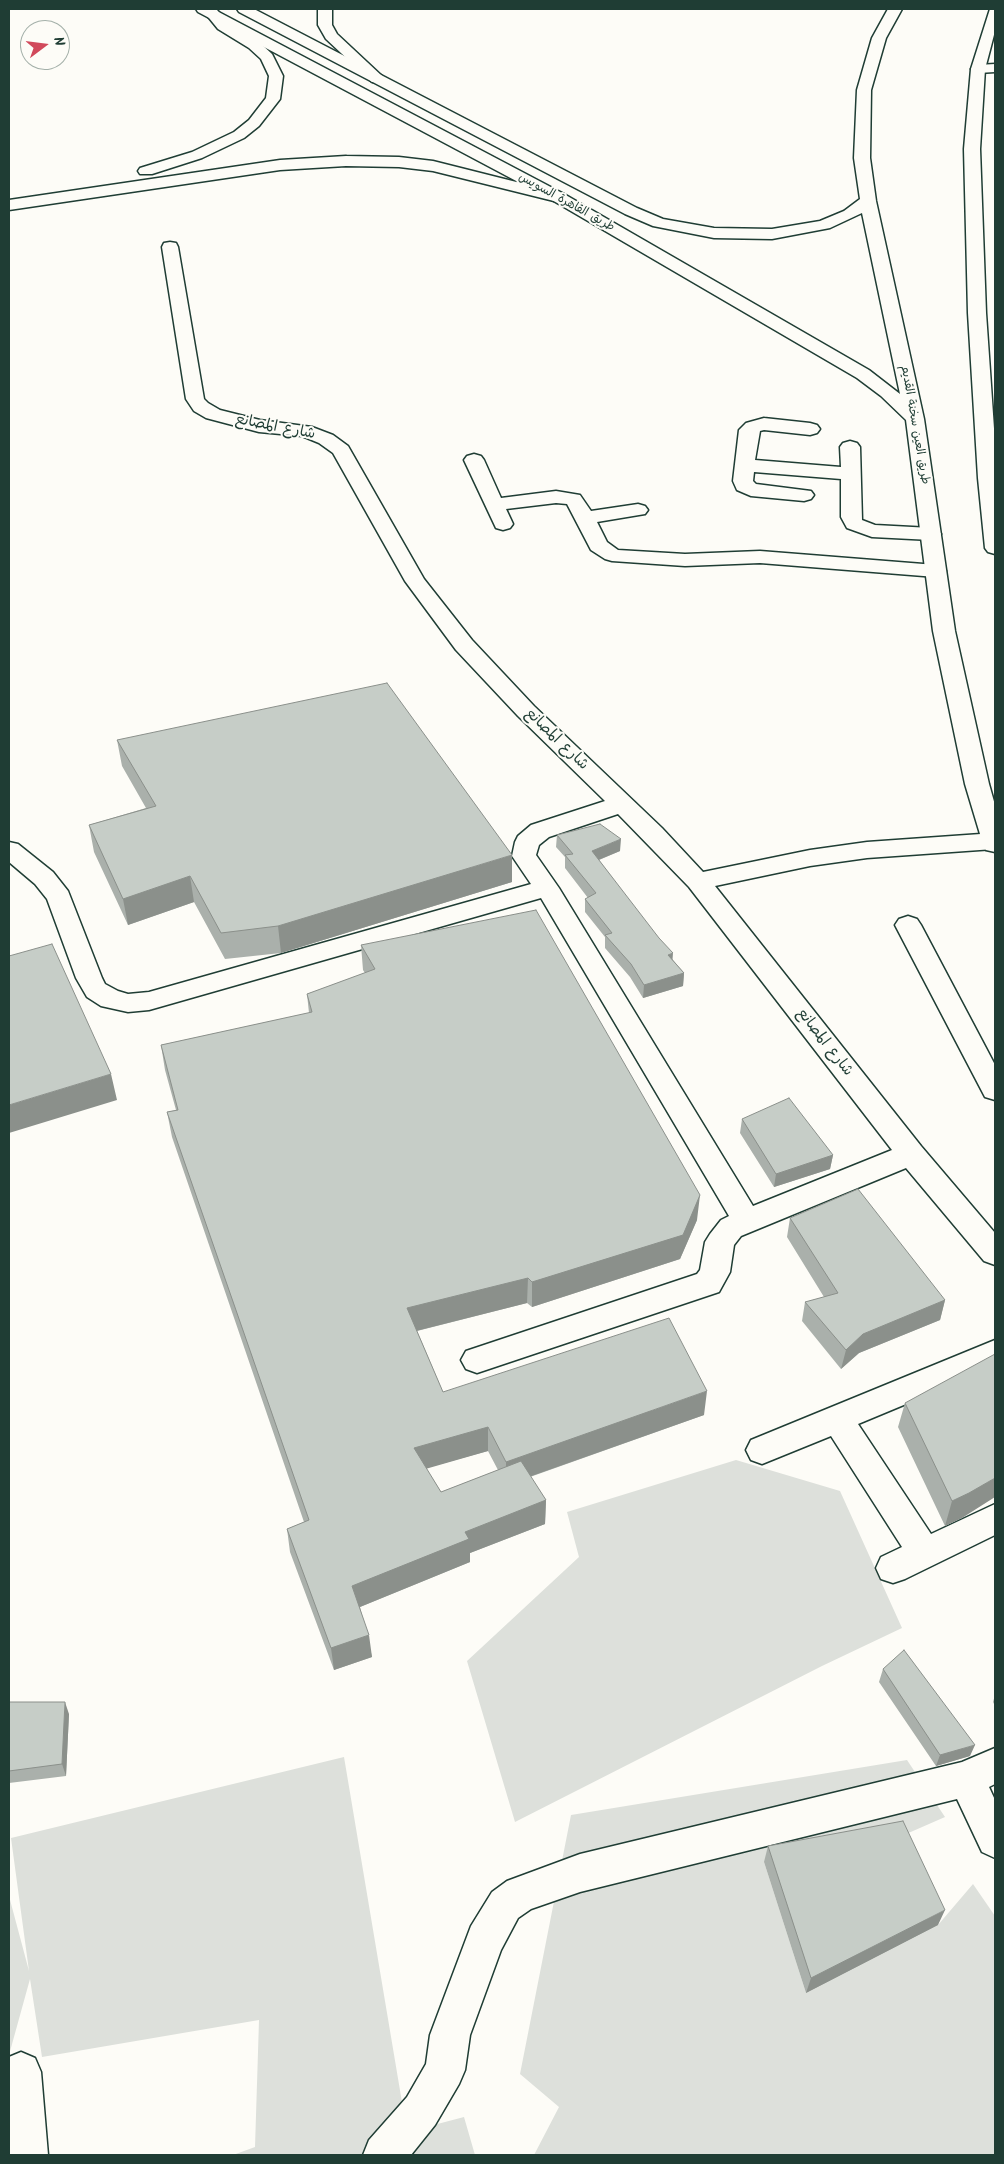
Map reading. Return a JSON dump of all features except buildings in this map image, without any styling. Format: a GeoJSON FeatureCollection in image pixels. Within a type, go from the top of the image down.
{"type":"FeatureCollection","features":[{"type":"Feature","properties":{"kind":"main road","name":"طريق القاهرة السويس"},"geometry":{"type":"LineString","coordinates":[[244,9],[630,211],[668,225],[695,231],[733,235],[790,232],[838,220],[868,201]]}},
{"type":"Feature","properties":{"kind":"main road"},"geometry":{"type":"LineString","coordinates":[[325,9],[325,25],[331,36],[377,79]]}},
{"type":"Feature","properties":{"kind":"main road","name":"طريق العين سخنة القديم"},"geometry":{"type":"LineString","coordinates":[[896,9],[879,38],[864,90],[862,158],[868,201],[915,419],[944,631],[977,784],[995,843]]}},
{"type":"Feature","properties":{"kind":"main road","name":"طريق القاهرة السويس"},"geometry":{"type":"LineString","coordinates":[[207,11],[558,197],[863,374],[888,392],[915,419]]}},
{"type":"Feature","properties":{"kind":"main road"},"geometry":{"type":"LineString","coordinates":[[9,195],[103,181],[149,171],[197,155],[222,144],[254,123],[273,99],[276,88],[276,76],[273,66],[260,50],[223,26],[207,11]]}},
{"type":"Feature","properties":{"kind":"main road"},"geometry":{"type":"LineString","coordinates":[[995,11],[978,69],[973,158],[978,313],[992,479],[995,548]]}},
{"type":"Feature","properties":{"kind":"main road"},"geometry":{"type":"LineString","coordinates":[[978,69],[995,68]]}},
{"type":"Feature","properties":{"kind":"main road"},"geometry":{"type":"LineString","coordinates":[[9,205],[280,165],[346,160],[399,162],[433,166],[558,197]]}},
{"type":"Feature","properties":{"kind":"main road","name":"شارع المصانع"},"geometry":{"type":"LineString","coordinates":[[170,247],[195,399],[212,414],[259,426],[305,431],[326,439],[341,450],[415,581],[438,613],[493,678],[698,881],[911,1154],[995,1253]]}},
{"type":"Feature","properties":{"kind":"main road"},"geometry":{"type":"LineString","coordinates":[[804,495],[747,488],[743,484],[745,459],[749,430],[758,425],[810,429]]}},
{"type":"Feature","properties":{"kind":"main road"},"geometry":{"type":"LineString","coordinates":[[745,459],[850,461],[851,517],[854,524],[872,530],[931,534]]}},
{"type":"Feature","properties":{"kind":"main road"},"geometry":{"type":"LineString","coordinates":[[474,460],[503,524]]}},
{"type":"Feature","properties":{"kind":"main road"},"geometry":{"type":"LineString","coordinates":[[494,504],[556,497],[568,498],[576,502],[598,546],[612,555],[622,557],[704,560],[760,557],[936,571]]}},
{"type":"Feature","properties":{"kind":"main road"},"geometry":{"type":"LineString","coordinates":[[584,518],[638,510]]}},
{"type":"Feature","properties":{"kind":"main road"},"geometry":{"type":"LineString","coordinates":[[622,804],[540,831],[526,842],[524,856],[547,888],[747,1221]]}},
{"type":"Feature","properties":{"kind":"main road"},"geometry":{"type":"LineString","coordinates":[[698,881],[782,863],[857,851],[925,844],[995,843]]}},
{"type":"Feature","properties":{"kind":"main road"},"geometry":{"type":"LineString","coordinates":[[9,850],[44,878],[59,897],[89,978],[96,990],[110,999],[128,1003],[149,1001],[547,888]]}},
{"type":"Feature","properties":{"kind":"main road"},"geometry":{"type":"LineString","coordinates":[[908,924],[995,1090]]}},
{"type":"Feature","properties":{"kind":"main road"},"geometry":{"type":"LineString","coordinates":[[477,1360],[708,1283],[715,1272],[720,1242],[730,1228],[911,1154]]}},
{"type":"Feature","properties":{"kind":"main road"},"geometry":{"type":"LineString","coordinates":[[762,1450],[838,1420],[995,1353]]}},
{"type":"Feature","properties":{"kind":"main road"},"geometry":{"type":"LineString","coordinates":[[838,1420],[925,1553]]}},
{"type":"Feature","properties":{"kind":"main road"},"geometry":{"type":"LineString","coordinates":[[893,1568],[995,1519]]}},
{"type":"Feature","properties":{"kind":"main road"},"geometry":{"type":"LineString","coordinates":[[384,2155],[421,2111],[445,2070],[450,2035],[485,1940],[505,1905],[520,1894],[580,1874],[980,1772],[995,1838]]}},
{"type":"Feature","properties":{"kind":"main road"},"geometry":{"type":"LineString","coordinates":[[21,2072],[27,2155]]}},
{"type":"Feature","properties":{"kind":"shaded area"},"geometry":{"type":"Polygon","coordinates":[[[736,1460],[840,1491],[902,1628],[822,1666],[515,1822],[467,1661],[579,1557],[567,1512],[736,1460]]]}},
{"type":"Feature","properties":{"kind":"shaded area"},"geometry":{"type":"Polygon","coordinates":[[[344,1757],[407,2132],[464,2117],[475,2155],[233,2155],[255,2147],[259,2020],[42,2057],[30,1979],[9,2055],[9,1896],[29,1971],[11,1838],[344,1757]]]}},
{"type":"Feature","properties":{"kind":"shaded area"},"geometry":{"type":"Polygon","coordinates":[[[907,1760],[945,1817],[897,1838],[764,1862],[806,1993],[938,1925],[973,1884],[995,1916],[995,2155],[534,2155],[559,2107],[520,2074],[571,1815],[907,1760]]]}}]}
